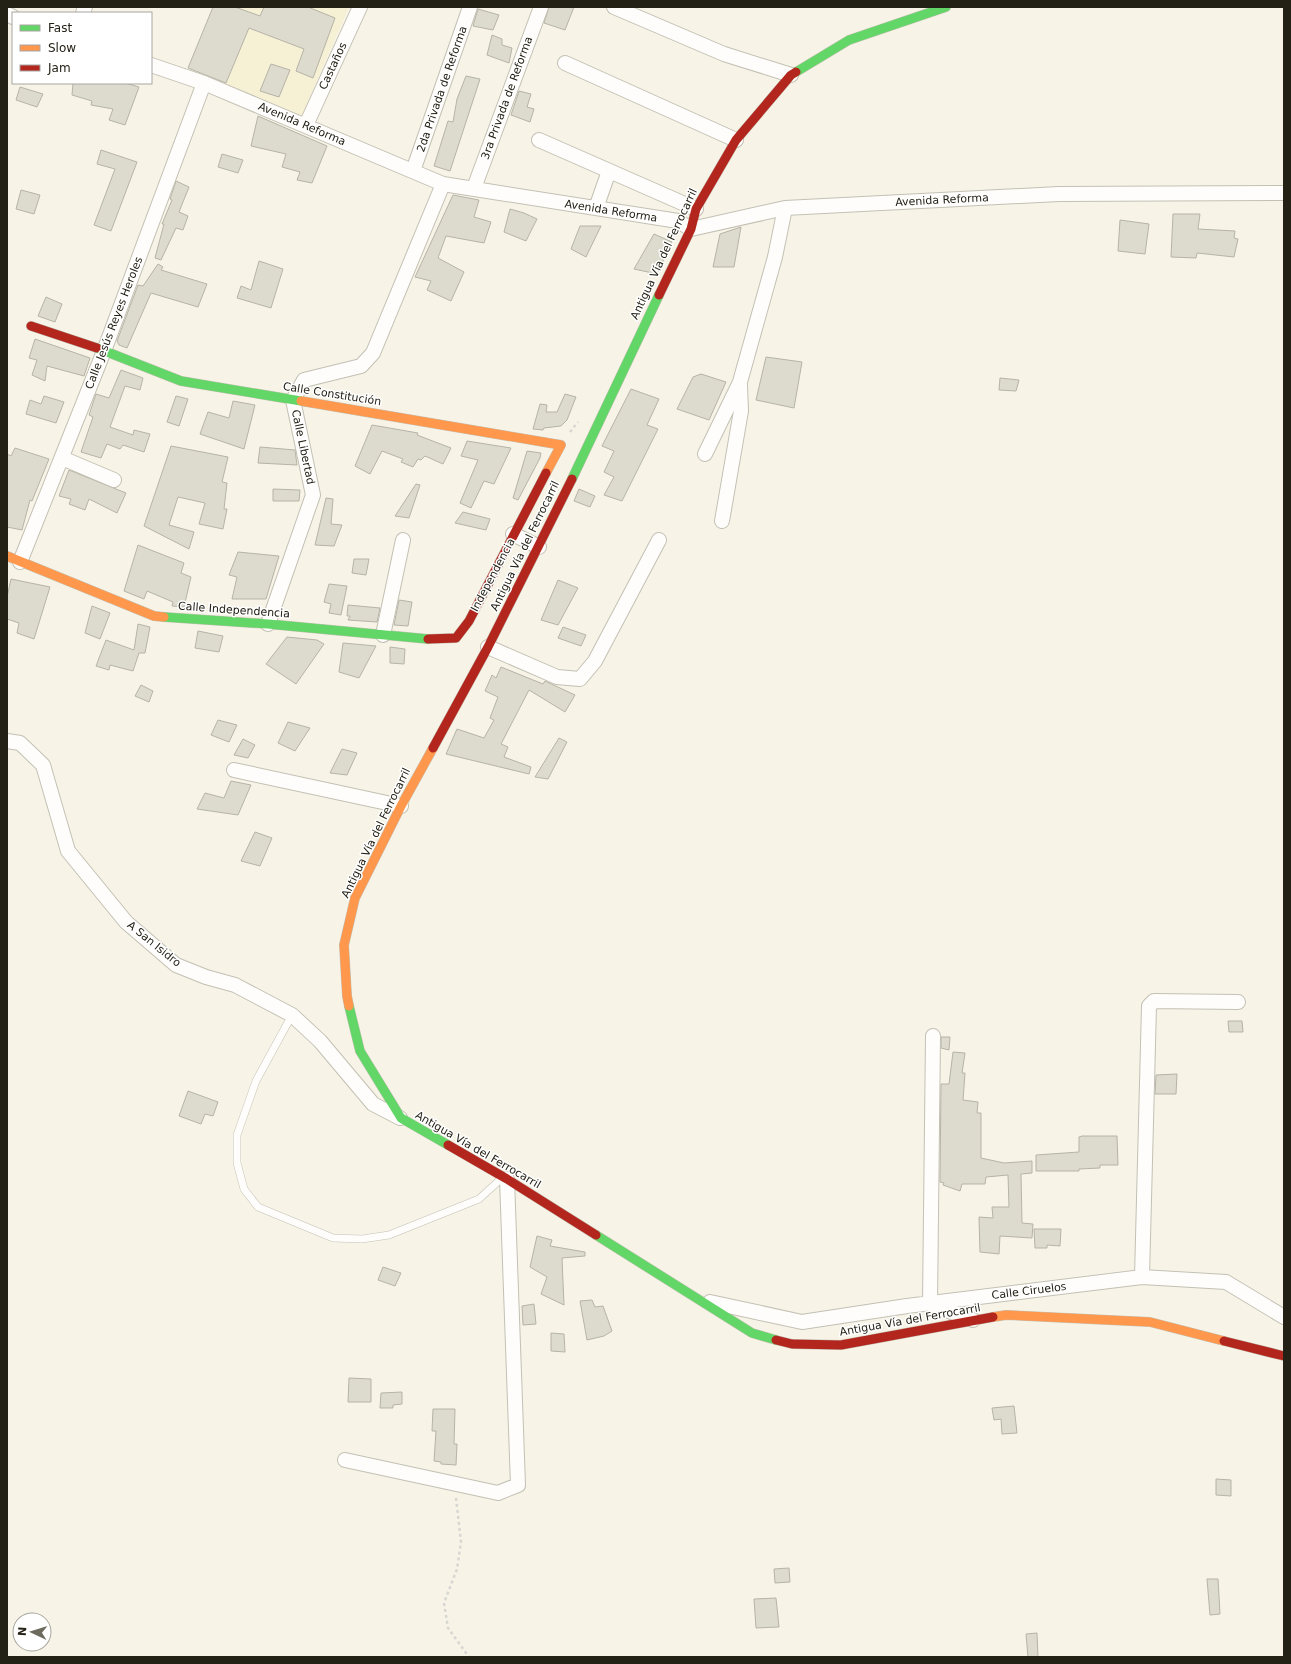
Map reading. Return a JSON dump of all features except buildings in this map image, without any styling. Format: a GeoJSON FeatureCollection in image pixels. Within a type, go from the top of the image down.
{"type":"FeatureCollection","features":[{"type":"Feature","properties":{"kind":"street","name":"Castaños"},"geometry":{"type":"LineString","coordinates":[[306,125],[360,7]]}},
{"type":"Feature","properties":{"kind":"street","name":"2da Privada de Reforma"},"geometry":{"type":"LineString","coordinates":[[413,171],[470,7]]}},
{"type":"Feature","properties":{"kind":"street","name":"3ra Privada de Reforma"},"geometry":{"type":"LineString","coordinates":[[474,188],[541,7]]}},
{"type":"Feature","properties":{"kind":"street"},"geometry":{"type":"LineString","coordinates":[[614,7],[724,54],[791,74]]}},
{"type":"Feature","properties":{"kind":"street","name":"Antigua Vía del Ferrocarril"},"geometry":{"type":"LineString","coordinates":[[946,7],[849,40],[791,74],[736,140],[696,209],[691,228],[539,547],[488,647],[401,806],[355,898],[344,945],[347,996],[360,1050],[401,1118],[505,1178],[752,1333],[792,1344],[841,1345],[1006,1315],[1150,1322],[1284,1356]]}},
{"type":"Feature","properties":{"kind":"street"},"geometry":{"type":"LineString","coordinates":[[565,63],[736,140]]}},
{"type":"Feature","properties":{"kind":"street","name":"Avenida Reforma"},"geometry":{"type":"LineString","coordinates":[[152,65],[204,83],[443,184],[678,221],[691,228],[785,208],[1059,194],[1284,193]]}},
{"type":"Feature","properties":{"kind":"street","name":"Calle Jesús Reyes Heroles"},"geometry":{"type":"LineString","coordinates":[[20,562],[104,351],[204,83]]}},
{"type":"Feature","properties":{"kind":"street"},"geometry":{"type":"LineString","coordinates":[[539,140],[696,209]]}},
{"type":"Feature","properties":{"kind":"street"},"geometry":{"type":"LineString","coordinates":[[596,208],[609,171]]}},
{"type":"Feature","properties":{"kind":"street","name":"Calle Libertad"},"geometry":{"type":"LineString","coordinates":[[268,624],[313,495],[293,400],[304,380],[361,366],[373,354],[443,184]]}},
{"type":"Feature","properties":{"kind":"street"},"geometry":{"type":"LineString","coordinates":[[705,454],[740,382],[775,257],[785,208]]}},
{"type":"Feature","properties":{"kind":"street","name":"Calle Constitución"},"geometry":{"type":"LineString","coordinates":[[31,326],[104,351],[181,381],[561,445],[513,534]]}},
{"type":"Feature","properties":{"kind":"street"},"geometry":{"type":"LineString","coordinates":[[722,521],[741,411],[740,382]]}},
{"type":"Feature","properties":{"kind":"street"},"geometry":{"type":"LineString","coordinates":[[62,458],[114,480]]}},
{"type":"Feature","properties":{"kind":"street","name":"Independencia"},"geometry":{"type":"LineString","coordinates":[[456,638],[469,621],[513,534],[539,547]]}},
{"type":"Feature","properties":{"kind":"street"},"geometry":{"type":"LineString","coordinates":[[383,635],[403,540]]}},
{"type":"Feature","properties":{"kind":"street"},"geometry":{"type":"LineString","coordinates":[[488,647],[557,677],[580,679],[595,661],[659,540]]}},
{"type":"Feature","properties":{"kind":"street","name":"Calle Independencia"},"geometry":{"type":"LineString","coordinates":[[7,556],[154,616],[268,624],[434,640],[456,638]]}},
{"type":"Feature","properties":{"kind":"street","name":"A San Isidro"},"geometry":{"type":"LineString","coordinates":[[7,741],[20,743],[43,765],[68,851],[126,922],[176,964],[206,977],[235,985],[292,1015],[320,1041],[373,1104],[401,1118]]}},
{"type":"Feature","properties":{"kind":"street"},"geometry":{"type":"LineString","coordinates":[[234,770],[401,806]]}},
{"type":"Feature","properties":{"kind":"street"},"geometry":{"type":"LineString","coordinates":[[1142,1276],[1149,1006],[1154,1001],[1238,1002]]}},
{"type":"Feature","properties":{"kind":"street"},"geometry":{"type":"LineString","coordinates":[[934,1036],[930,1304],[974,1321]]}},
{"type":"Feature","properties":{"kind":"street"},"geometry":{"type":"LineString","coordinates":[[345,1460],[498,1493],[518,1485],[505,1178]]}},
{"type":"Feature","properties":{"kind":"street","name":"Calle Ciruelos"},"geometry":{"type":"LineString","coordinates":[[696,1299],[802,1322],[1142,1276],[1226,1282],[1284,1317]]}},
{"type":"Feature","properties":{"kind":"lane"},"geometry":{"type":"LineString","coordinates":[[292,1015],[256,1080],[237,1135],[237,1163],[244,1189],[258,1207],[333,1238],[362,1238],[389,1235],[479,1199],[505,1178]]}},
{"type":"Feature","properties":{"kind":"path"},"geometry":{"type":"LineString","coordinates":[[454,1483],[460,1542],[457,1569],[444,1603],[448,1628],[469,1657]]}},
{"type":"Feature","properties":{"kind":"shaded area"},"geometry":{"type":"Polygon","coordinates":[[[241,7],[349,7],[299,122],[207,86],[241,7]]]}},
{"type":"Feature","properties":{"kind":"traffic: fast"},"geometry":{"type":"LineString","coordinates":[[796,72],[849,40],[946,7]]}},
{"type":"Feature","properties":{"kind":"traffic: fast"},"geometry":{"type":"LineString","coordinates":[[572,479],[659,295]]}},
{"type":"Feature","properties":{"kind":"traffic: fast"},"geometry":{"type":"LineString","coordinates":[[97,348],[181,381],[301,401]]}},
{"type":"Feature","properties":{"kind":"traffic: fast"},"geometry":{"type":"LineString","coordinates":[[164,617],[268,624],[428,639]]}},
{"type":"Feature","properties":{"kind":"traffic: fast"},"geometry":{"type":"LineString","coordinates":[[349,1006],[360,1051],[401,1118],[448,1145]]}},
{"type":"Feature","properties":{"kind":"traffic: fast"},"geometry":{"type":"LineString","coordinates":[[596,1235],[752,1333],[776,1340]]}},
{"type":"Feature","properties":{"kind":"traffic: slow"},"geometry":{"type":"LineString","coordinates":[[301,401],[561,445],[546,473]]}},
{"type":"Feature","properties":{"kind":"traffic: slow"},"geometry":{"type":"LineString","coordinates":[[7,556],[154,616],[164,617]]}},
{"type":"Feature","properties":{"kind":"traffic: slow"},"geometry":{"type":"LineString","coordinates":[[349,1006],[344,945],[355,898],[401,806],[433,748]]}},
{"type":"Feature","properties":{"kind":"traffic: slow"},"geometry":{"type":"LineString","coordinates":[[993,1317],[1006,1315],[1150,1322],[1224,1341]]}},
{"type":"Feature","properties":{"kind":"traffic: jam"},"geometry":{"type":"LineString","coordinates":[[659,295],[691,229],[696,209],[736,140],[791,75],[796,72]]}},
{"type":"Feature","properties":{"kind":"traffic: jam"},"geometry":{"type":"LineString","coordinates":[[31,326],[97,348]]}},
{"type":"Feature","properties":{"kind":"traffic: jam"},"geometry":{"type":"LineString","coordinates":[[428,639],[456,638],[469,621],[546,473]]}},
{"type":"Feature","properties":{"kind":"traffic: jam"},"geometry":{"type":"LineString","coordinates":[[433,748],[488,647],[572,479]]}},
{"type":"Feature","properties":{"kind":"traffic: jam"},"geometry":{"type":"LineString","coordinates":[[448,1145],[507,1179],[596,1235]]}},
{"type":"Feature","properties":{"kind":"traffic: jam"},"geometry":{"type":"LineString","coordinates":[[776,1340],[792,1344],[841,1345],[993,1317]]}},
{"type":"Feature","properties":{"kind":"traffic: jam"},"geometry":{"type":"LineString","coordinates":[[1224,1341],[1284,1356]]}}]}
